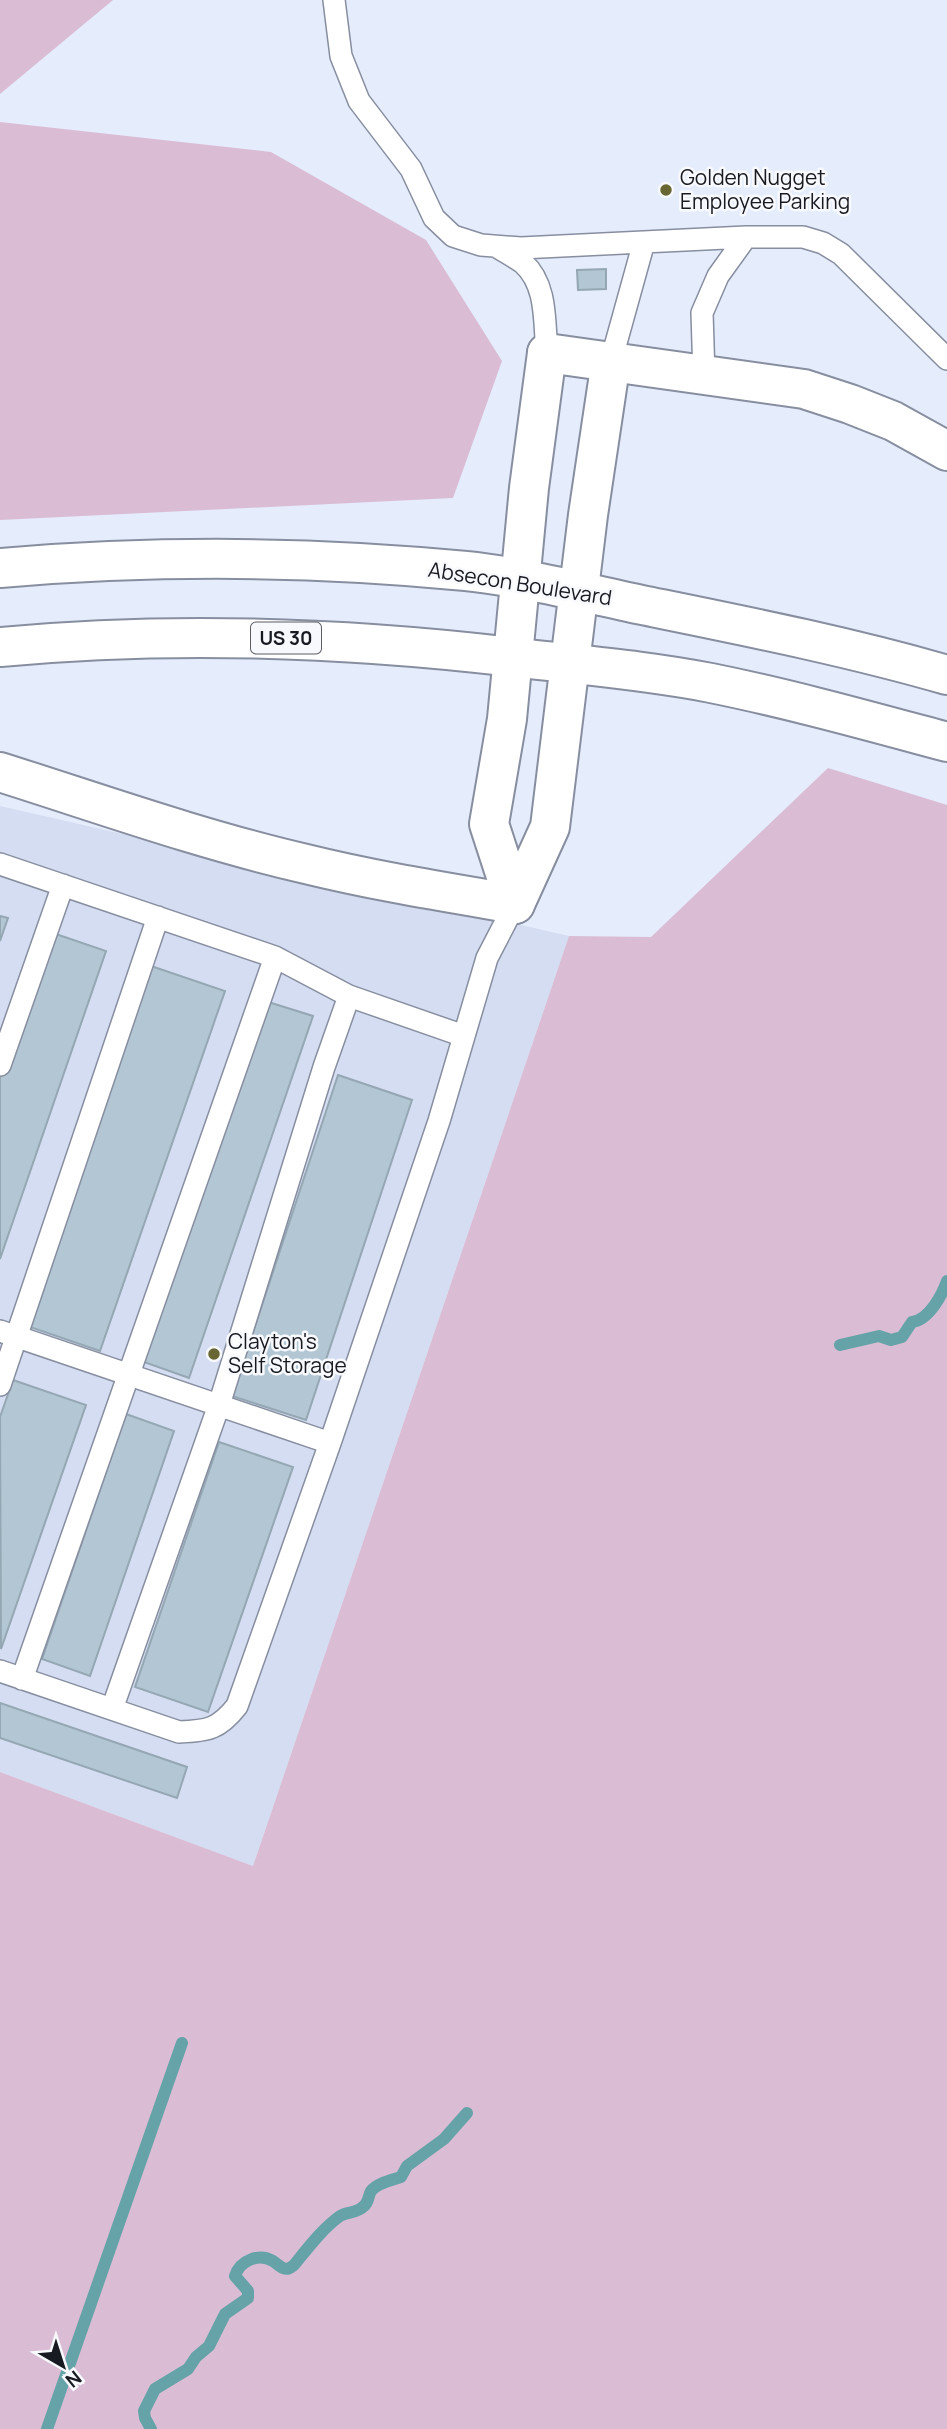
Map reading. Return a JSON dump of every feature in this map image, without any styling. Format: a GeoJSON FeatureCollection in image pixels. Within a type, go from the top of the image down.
{"type":"FeatureCollection","features":[{"type":"Feature","properties":{"kind":"main road"},"geometry":{"type":"LineString","coordinates":[[515,904],[489,824],[507,719],[529,488],[547,354],[804,389],[892,421],[947,451]]}},
{"type":"Feature","properties":{"kind":"main road"},"geometry":{"type":"LineString","coordinates":[[515,904],[550,827],[611,361]]}},
{"type":"Feature","properties":{"kind":"main road","name":"Absecon Boulevard"},"geometry":{"type":"LineString","coordinates":[[0,568],[60,563],[204,559],[359,563],[468,571],[787,634],[947,675]]}},
{"type":"Feature","properties":{"kind":"main road","name":"US 30"},"geometry":{"type":"LineString","coordinates":[[0,647],[187,638],[274,638],[462,650],[709,683],[804,704],[947,742]]}},
{"type":"Feature","properties":{"kind":"main road"},"geometry":{"type":"LineString","coordinates":[[0,772],[215,840],[305,864],[398,884],[515,904]]}},
{"type":"Feature","properties":{"kind":"lane"},"geometry":{"type":"LineString","coordinates":[[334,0],[337,33],[347,75],[366,113],[411,169],[434,218],[453,236],[497,247],[803,237],[823,243],[849,261],[947,359]]}},
{"type":"Feature","properties":{"kind":"lane"},"geometry":{"type":"LineString","coordinates":[[704,374],[702,313],[718,276],[746,237]]}},
{"type":"Feature","properties":{"kind":"lane"},"geometry":{"type":"LineString","coordinates":[[611,361],[644,242]]}},
{"type":"Feature","properties":{"kind":"lane"},"geometry":{"type":"LineString","coordinates":[[497,247],[522,262],[536,280],[542,294],[547,354]]}},
{"type":"Feature","properties":{"kind":"lane"},"geometry":{"type":"LineString","coordinates":[[0,864],[275,957],[349,996],[464,1037]]}},
{"type":"Feature","properties":{"kind":"lane"},"geometry":{"type":"LineString","coordinates":[[0,1065],[63,885]]}},
{"type":"Feature","properties":{"kind":"lane"},"geometry":{"type":"LineString","coordinates":[[0,1671],[179,1732],[202,1731],[225,1722],[237,1706],[330,1443],[434,1134],[486,958],[515,904]]}},
{"type":"Feature","properties":{"kind":"lane"},"geometry":{"type":"LineString","coordinates":[[0,1385],[8,1334],[158,917]]}},
{"type":"Feature","properties":{"kind":"lane"},"geometry":{"type":"LineString","coordinates":[[22,1679],[275,957]]}},
{"type":"Feature","properties":{"kind":"lane"},"geometry":{"type":"LineString","coordinates":[[112,1709],[219,1405],[324,1067],[349,996]]}},
{"type":"Feature","properties":{"kind":"lane"},"geometry":{"type":"LineString","coordinates":[[8,1334],[330,1443]]}},
{"type":"Feature","properties":{"kind":"shaded area"},"geometry":{"type":"Polygon","coordinates":[[[0,0],[113,0],[0,94],[0,0]]]}},
{"type":"Feature","properties":{"kind":"shaded area"},"geometry":{"type":"Polygon","coordinates":[[[0,122],[271,152],[426,240],[502,361],[453,498],[0,520],[0,122]]]}},
{"type":"Feature","properties":{"kind":"shaded area"},"geometry":{"type":"Polygon","coordinates":[[[828,768],[947,805],[947,2429],[0,2429],[0,1772],[253,1866],[569,936],[651,937],[828,768]]]}},
{"type":"Feature","properties":{"kind":"shaded area","name":"Clayton's Self Storage"},"geometry":{"type":"Polygon","coordinates":[[[0,806],[569,936],[253,1866],[0,1772],[0,806]]]}},
{"type":"Feature","properties":{"kind":"building"},"geometry":{"type":"Polygon","coordinates":[[[606,269],[606,289],[578,290],[577,270],[606,269]]]}},
{"type":"Feature","properties":{"kind":"building"},"geometry":{"type":"Polygon","coordinates":[[[0,916],[8,918],[0,941],[0,916]]]}},
{"type":"Feature","properties":{"kind":"building"},"geometry":{"type":"Polygon","coordinates":[[[50,932],[106,951],[0,1259],[0,1078],[50,932]]]}},
{"type":"Feature","properties":{"kind":"building"},"geometry":{"type":"Polygon","coordinates":[[[151,966],[225,991],[100,1351],[27,1326],[151,966]]]}},
{"type":"Feature","properties":{"kind":"building"},"geometry":{"type":"Polygon","coordinates":[[[265,1001],[313,1016],[189,1378],[141,1361],[265,1001]]]}},
{"type":"Feature","properties":{"kind":"building"},"geometry":{"type":"Polygon","coordinates":[[[338,1075],[412,1100],[306,1420],[232,1396],[338,1075]]]}},
{"type":"Feature","properties":{"kind":"building"},"geometry":{"type":"Polygon","coordinates":[[[13,1380],[86,1405],[1,1649],[0,1417],[13,1380]]]}},
{"type":"Feature","properties":{"kind":"building"},"geometry":{"type":"Polygon","coordinates":[[[126,1414],[174,1431],[90,1676],[42,1659],[126,1414]]]}},
{"type":"Feature","properties":{"kind":"building"},"geometry":{"type":"Polygon","coordinates":[[[219,1442],[293,1467],[208,1712],[135,1687],[219,1442]]]}},
{"type":"Feature","properties":{"kind":"building"},"geometry":{"type":"Polygon","coordinates":[[[0,1703],[187,1767],[177,1798],[0,1738],[0,1703]]]}},
{"type":"Feature","properties":{"kind":"waterway"},"geometry":{"type":"LineString","coordinates":[[840,1345],[879,1336],[891,1340],[902,1337],[912,1322],[924,1317],[934,1306],[947,1281]]}},
{"type":"Feature","properties":{"kind":"waterway"},"geometry":{"type":"LineString","coordinates":[[47,2429],[182,2043]]}},
{"type":"Feature","properties":{"kind":"waterway"},"geometry":{"type":"LineString","coordinates":[[151,2429],[144,2411],[155,2389],[188,2369],[196,2357],[209,2346],[225,2314],[248,2298],[248,2291],[235,2276],[237,2270],[256,2258],[268,2259],[285,2269],[294,2265],[333,2221],[343,2214],[361,2209],[377,2186],[401,2177],[407,2166],[444,2139],[467,2113]]}},
{"type":"Feature","properties":{"kind":"place","name":"Golden Nugget Employee Parking"},"geometry":{"type":"Point","coordinates":[666,190]}},
{"type":"Feature","properties":{"kind":"place","name":"Clayton's Self Storage"},"geometry":{"type":"Point","coordinates":[214,1354]}}]}
